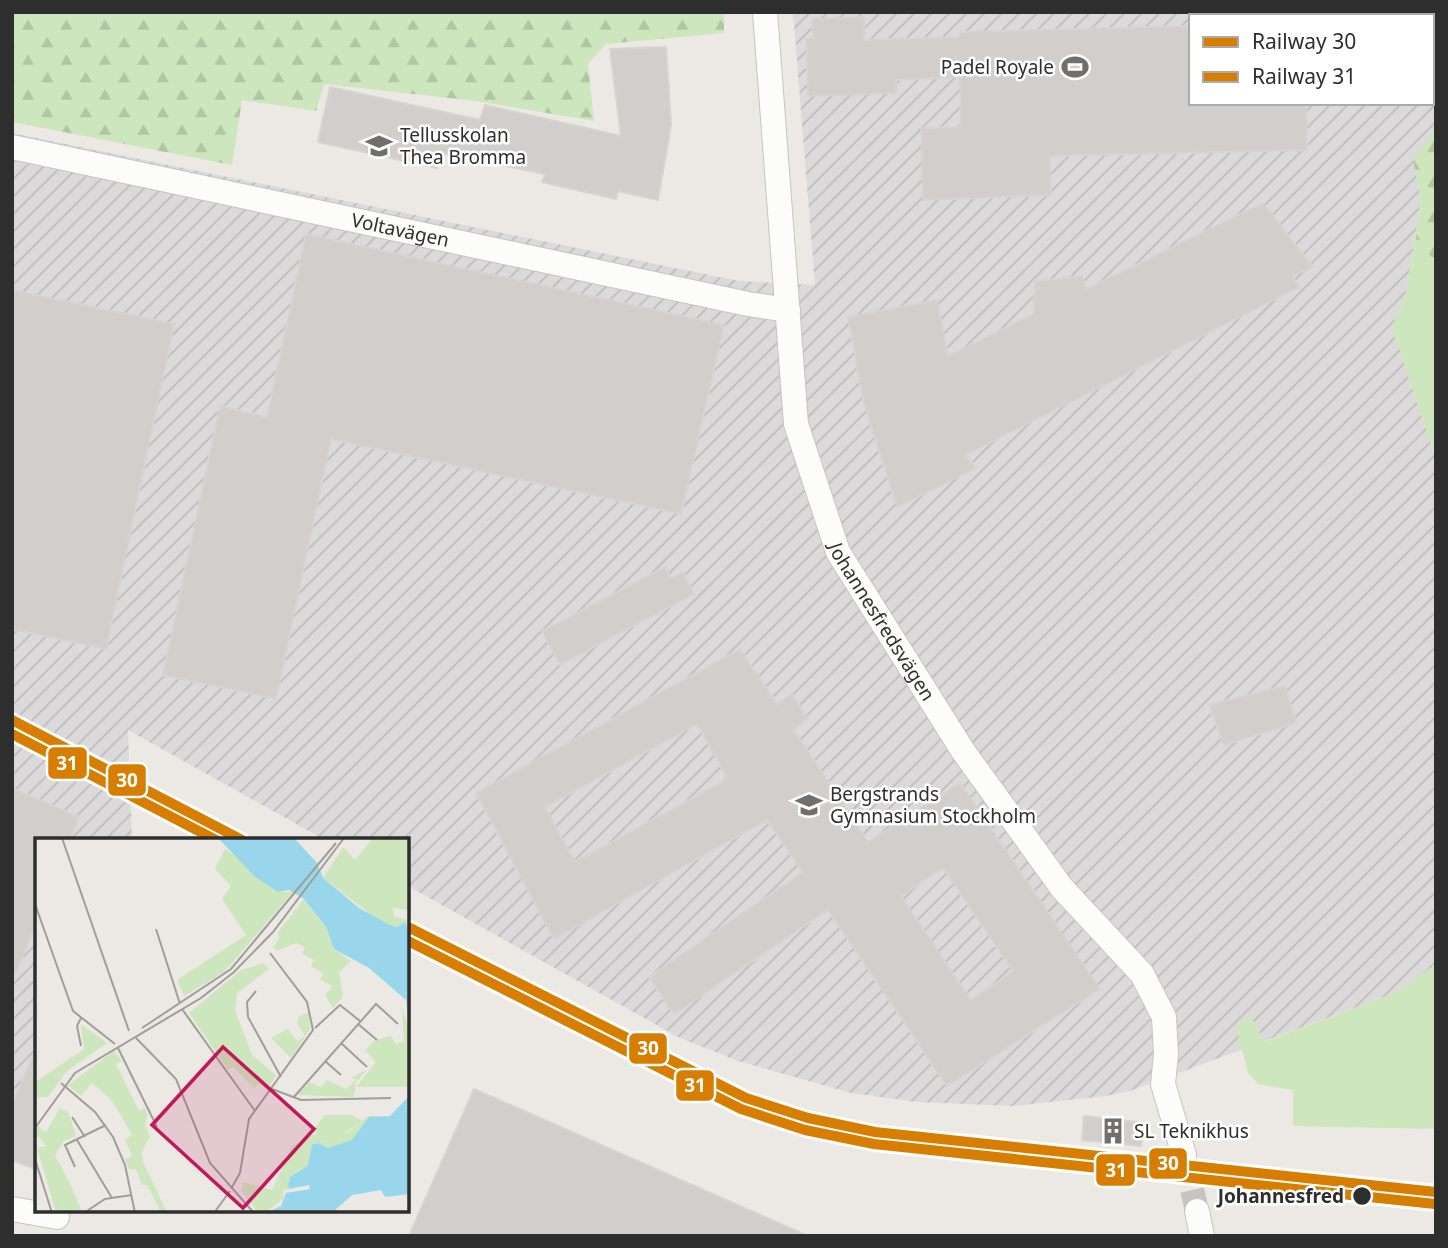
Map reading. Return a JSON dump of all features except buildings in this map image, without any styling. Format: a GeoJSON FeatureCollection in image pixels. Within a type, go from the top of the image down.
{"type":"FeatureCollection","features":[{"type":"Feature","properties":{"kind":"street","name":"Johannesfredsvägen"},"geometry":{"type":"LineString","coordinates":[[765,12],[796,424],[838,552],[963,751],[1062,888],[1142,974],[1164,1017],[1166,1054],[1163,1084],[1184,1155]]}},
{"type":"Feature","properties":{"kind":"street","name":"Voltavägen"},"geometry":{"type":"LineString","coordinates":[[12,147],[734,301],[788,310]]}},
{"type":"Feature","properties":{"kind":"street"},"geometry":{"type":"LineString","coordinates":[[12,1209],[57,1217]]}},
{"type":"Feature","properties":{"kind":"street"},"geometry":{"type":"LineString","coordinates":[[1197,1211],[1202,1236]]}},
{"type":"Feature","properties":{"kind":"shaded area"},"geometry":{"type":"Polygon","coordinates":[[[793,12],[1436,12],[1436,128],[1413,161],[1421,199],[1406,294],[1392,327],[1436,459],[1436,964],[1397,992],[1130,1091],[1014,1106],[917,1102],[851,1093],[738,1061],[678,1037],[410,887],[410,838],[321,838],[128,730],[132,838],[35,838],[35,1048],[12,1103],[12,133],[739,281],[815,285],[793,12]]]}},
{"type":"Feature","properties":{"kind":"green space"},"geometry":{"type":"Polygon","coordinates":[[[12,12],[724,12],[724,33],[606,44],[588,64],[594,121],[476,101],[324,84],[316,111],[242,100],[232,165],[12,122],[12,12]]]}},
{"type":"Feature","properties":{"kind":"green space"},"geometry":{"type":"Polygon","coordinates":[[[1436,128],[1436,459],[1392,327],[1406,294],[1421,199],[1413,161],[1436,128]]]}},
{"type":"Feature","properties":{"kind":"green space"},"geometry":{"type":"Polygon","coordinates":[[[1436,128],[1436,262],[1416,240],[1421,199],[1413,161],[1436,128]]]}},
{"type":"Feature","properties":{"kind":"green space"},"geometry":{"type":"Polygon","coordinates":[[[1436,964],[1436,1129],[1293,1126],[1293,1090],[1258,1084],[1248,1073],[1236,1026],[1251,1015],[1264,1042],[1397,992],[1436,964]]]}},
{"type":"Feature","properties":{"kind":"tunnel"},"geometry":{"type":"LineString","coordinates":[[1184,1155],[1197,1211]]}},
{"type":"Feature","properties":{"kind":"rail line","name":"30"},"geometry":{"type":"LineString","coordinates":[[12,720],[238,838]]}},
{"type":"Feature","properties":{"kind":"rail line","name":"31"},"geometry":{"type":"LineString","coordinates":[[12,734],[212,838]]}},
{"type":"Feature","properties":{"kind":"rail line","name":"30"},"geometry":{"type":"LineString","coordinates":[[410,928],[746,1098],[808,1118],[875,1132],[1436,1192]]}},
{"type":"Feature","properties":{"kind":"rail line","name":"31"},"geometry":{"type":"LineString","coordinates":[[410,942],[741,1109],[805,1130],[874,1144],[1435,1204]]}},
{"type":"Feature","properties":{"kind":"place","name":"Padel Royale"},"geometry":{"type":"Point","coordinates":[1075,67]}},
{"type":"Feature","properties":{"kind":"place","name":"Tellusskolan Thea Bromma"},"geometry":{"type":"Point","coordinates":[379,146]}},
{"type":"Feature","properties":{"kind":"place","name":"Bergstrands Gymnasium Stockholm"},"geometry":{"type":"Point","coordinates":[809,805]}},
{"type":"Feature","properties":{"kind":"place","name":"SL Teknikhus"},"geometry":{"type":"Point","coordinates":[1113,1131]}},
{"type":"Feature","properties":{"kind":"place","name":"Johannesfred"},"geometry":{"type":"Point","coordinates":[1362,1196]}}]}
